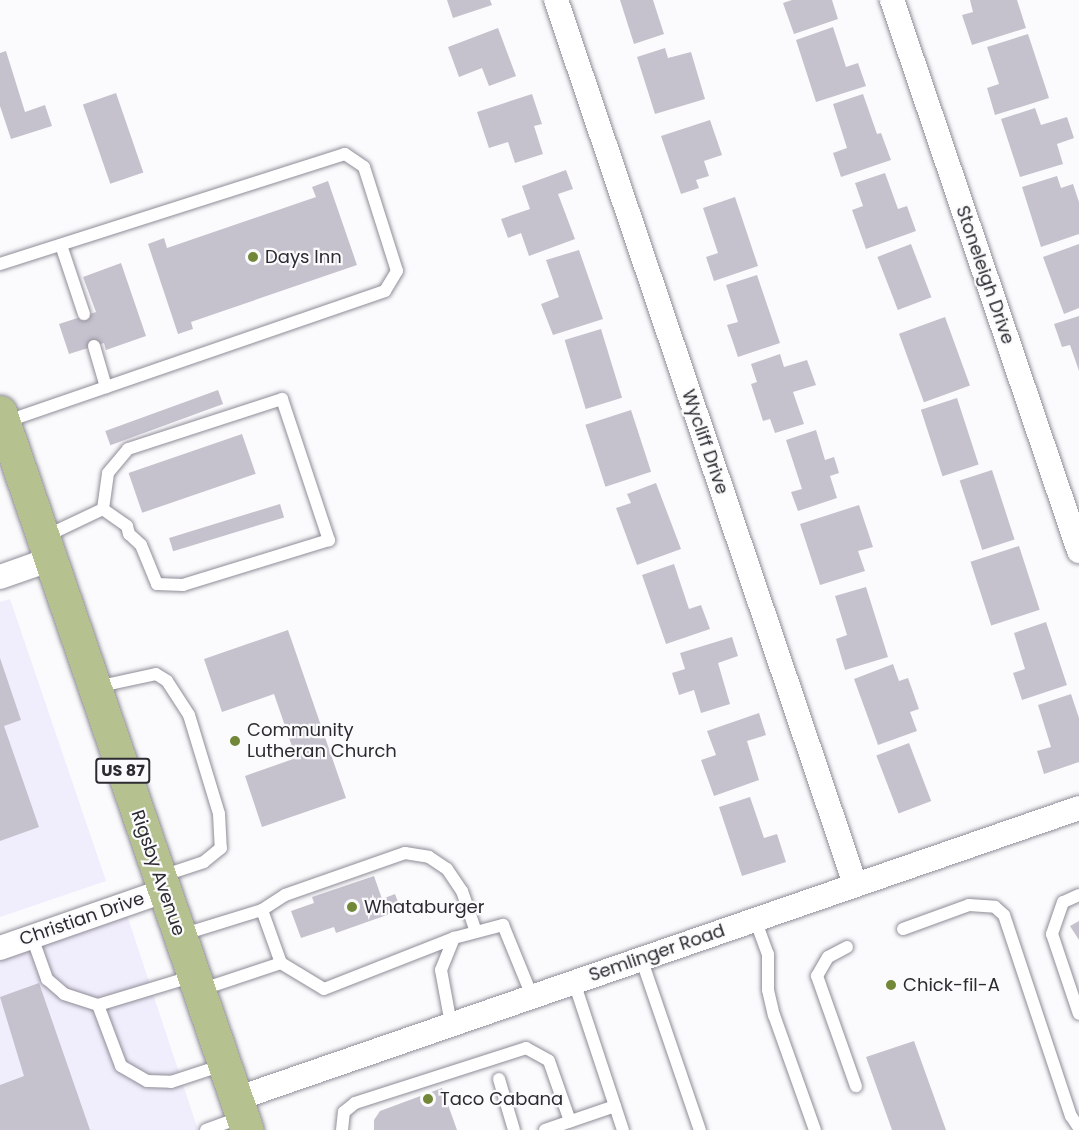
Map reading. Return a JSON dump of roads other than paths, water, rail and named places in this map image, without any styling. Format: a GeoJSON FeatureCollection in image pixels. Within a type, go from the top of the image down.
{"type":"FeatureCollection","features":[{"type":"Feature","properties":{"kind":"main road","name":"Rigsby Avenue"},"geometry":{"type":"LineString","coordinates":[[2,417],[242,1115]]}},
{"type":"Feature","properties":{"kind":"street","name":"Wycliff Drive"},"geometry":{"type":"LineString","coordinates":[[555,0],[855,884]]}},
{"type":"Feature","properties":{"kind":"street","name":"Stoneleigh Drive"},"geometry":{"type":"LineString","coordinates":[[892,0],[1079,550]]}},
{"type":"Feature","properties":{"kind":"street"},"geometry":{"type":"LineString","coordinates":[[0,577],[47,548]]}},
{"type":"Feature","properties":{"kind":"street","name":"Semlinger Road"},"geometry":{"type":"LineString","coordinates":[[242,1115],[451,1024],[1079,808]]}},
{"type":"Feature","properties":{"kind":"street","name":"Christian Drive"},"geometry":{"type":"LineString","coordinates":[[0,948],[162,884]]}},
{"type":"Feature","properties":{"kind":"lane"},"geometry":{"type":"LineString","coordinates":[[0,264],[345,154],[364,166],[397,272],[385,291],[106,387],[2,417]]}},
{"type":"Feature","properties":{"kind":"lane"},"geometry":{"type":"LineString","coordinates":[[61,245],[84,314]]}},
{"type":"Feature","properties":{"kind":"lane"},"geometry":{"type":"LineString","coordinates":[[94,346],[106,387]]}},
{"type":"Feature","properties":{"kind":"lane"},"geometry":{"type":"LineString","coordinates":[[47,548],[103,509],[108,473],[128,449],[180,430],[282,399],[329,540],[183,585],[157,584],[141,545],[129,534],[127,526],[118,517],[103,509]]}},
{"type":"Feature","properties":{"kind":"lane"},"geometry":{"type":"LineString","coordinates":[[95,687],[156,674],[167,681],[189,715],[219,814],[220,848],[204,862],[162,884]]}},
{"type":"Feature","properties":{"kind":"lane"},"geometry":{"type":"LineString","coordinates":[[180,935],[262,910],[285,895],[405,853],[429,857],[447,868],[462,891],[476,933]]}},
{"type":"Feature","properties":{"kind":"lane"},"geometry":{"type":"LineString","coordinates":[[1079,895],[1063,902],[1052,934],[1079,1014]]}},
{"type":"Feature","properties":{"kind":"lane"},"geometry":{"type":"LineString","coordinates":[[903,929],[969,905],[983,903],[1004,915],[1071,1116],[1079,1128]]}},
{"type":"Feature","properties":{"kind":"lane"},"geometry":{"type":"LineString","coordinates":[[262,910],[280,963],[324,989],[454,938],[503,925],[532,996]]}},
{"type":"Feature","properties":{"kind":"lane"},"geometry":{"type":"LineString","coordinates":[[755,919],[768,954],[768,990],[774,1016],[815,1130]]}},
{"type":"Feature","properties":{"kind":"lane"},"geometry":{"type":"LineString","coordinates":[[32,937],[47,979],[64,994],[98,1005],[280,963]]}},
{"type":"Feature","properties":{"kind":"lane"},"geometry":{"type":"LineString","coordinates":[[451,1024],[441,970],[454,938]]}},
{"type":"Feature","properties":{"kind":"lane"},"geometry":{"type":"LineString","coordinates":[[847,947],[828,957],[817,976],[856,1086]]}},
{"type":"Feature","properties":{"kind":"lane"},"geometry":{"type":"LineString","coordinates":[[641,958],[700,1130]]}},
{"type":"Feature","properties":{"kind":"lane"},"geometry":{"type":"LineString","coordinates":[[574,982],[623,1130]]}},
{"type":"Feature","properties":{"kind":"lane"},"geometry":{"type":"LineString","coordinates":[[98,1005],[121,1066],[147,1081],[171,1082],[224,1065]]}},
{"type":"Feature","properties":{"kind":"lane"},"geometry":{"type":"LineString","coordinates":[[342,1130],[344,1112],[355,1103],[526,1048],[549,1061],[570,1121]]}},
{"type":"Feature","properties":{"kind":"lane"},"geometry":{"type":"LineString","coordinates":[[498,1079],[514,1130]]}},
{"type":"Feature","properties":{"kind":"lane"},"geometry":{"type":"LineString","coordinates":[[545,1130],[615,1106]]}},
{"type":"Feature","properties":{"kind":"lane"},"geometry":{"type":"LineString","coordinates":[[206,1130],[242,1115]]}},
{"type":"Feature","properties":{"kind":"lane"},"geometry":{"type":"LineString","coordinates":[[1066,1130],[1071,1116]]}},
{"type":"Feature","properties":{"kind":"place","name":"Days Inn"},"geometry":{"type":"Point","coordinates":[253,257]}},
{"type":"Feature","properties":{"kind":"place","name":"Community Lutheran Church"},"geometry":{"type":"Point","coordinates":[235,741]}},
{"type":"Feature","properties":{"kind":"place","name":"Whataburger"},"geometry":{"type":"Point","coordinates":[352,907]}},
{"type":"Feature","properties":{"kind":"place","name":"Chick-fil-A"},"geometry":{"type":"Point","coordinates":[891,985]}},
{"type":"Feature","properties":{"kind":"place","name":"Taco Cabana"},"geometry":{"type":"Point","coordinates":[428,1099]}}]}
